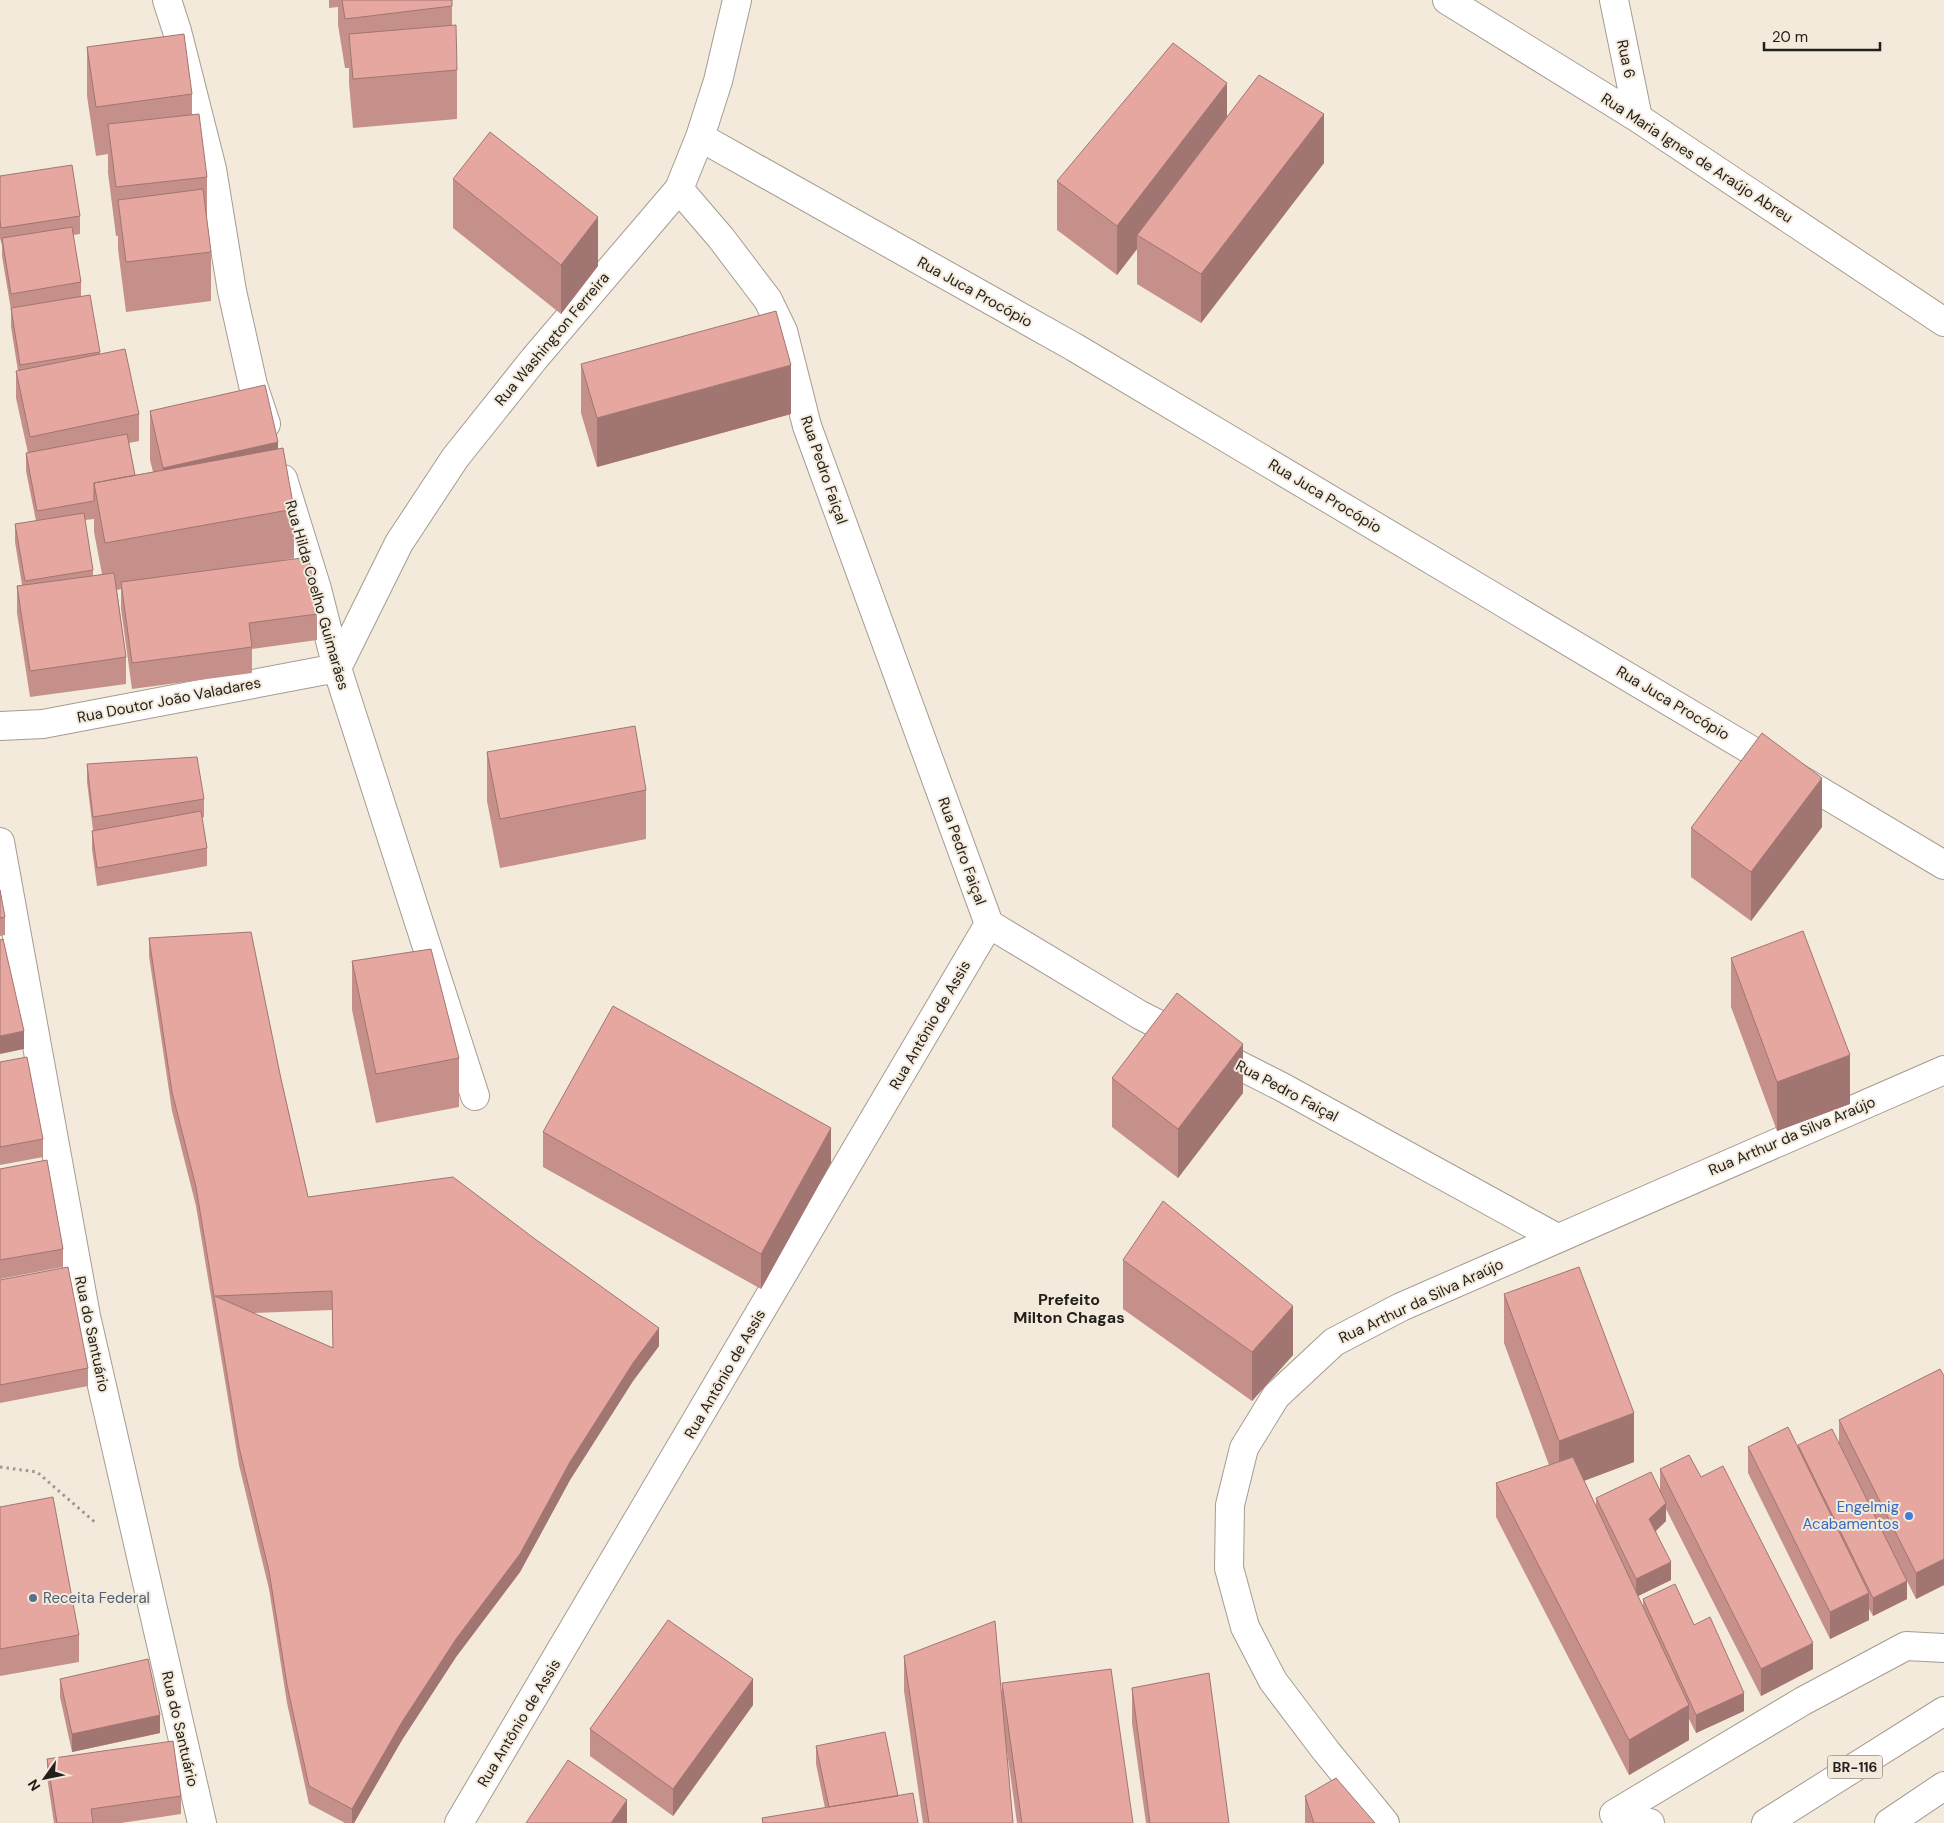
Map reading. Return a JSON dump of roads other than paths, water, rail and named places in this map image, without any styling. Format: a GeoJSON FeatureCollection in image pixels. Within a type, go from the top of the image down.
{"type":"FeatureCollection","features":[{"type":"Feature","properties":{"kind":"main road","name":"Rua Hilda Coelho Guimarães"},"geometry":{"type":"LineString","coordinates":[[167,0],[177,31],[212,170],[232,291],[253,385],[317,589],[337,668],[475,1096]]}},
{"type":"Feature","properties":{"kind":"main road","name":"Rua Washington Ferreira"},"geometry":{"type":"LineString","coordinates":[[337,668],[399,543],[455,458],[534,359],[678,189],[700,137],[718,81],[737,0]]}},
{"type":"Feature","properties":{"kind":"main road","name":"Rua Maria Ignes de Araújo Abreu"},"geometry":{"type":"LineString","coordinates":[[1447,0],[1638,118],[1944,322]]}},
{"type":"Feature","properties":{"kind":"main road","name":"Rua 6"},"geometry":{"type":"LineString","coordinates":[[1614,0],[1638,118]]}},
{"type":"Feature","properties":{"kind":"main road","name":"Rua Juca Procópio"},"geometry":{"type":"LineString","coordinates":[[700,137],[1074,347],[1944,865]]}},
{"type":"Feature","properties":{"kind":"main road","name":"Rua Pedro Faiçal"},"geometry":{"type":"LineString","coordinates":[[678,189],[721,238],[768,300],[783,331],[807,426],[989,924],[1140,1015],[1282,1086],[1557,1238]]}},
{"type":"Feature","properties":{"kind":"main road","name":"Rua Doutor João Valadares"},"geometry":{"type":"LineString","coordinates":[[0,726],[43,724],[337,668]]}},
{"type":"Feature","properties":{"kind":"main road","name":"Rua do Santuário"},"geometry":{"type":"LineString","coordinates":[[0,842],[86,1316],[202,1823]]}},
{"type":"Feature","properties":{"kind":"main road","name":"Rua Antônio de Assis"},"geometry":{"type":"LineString","coordinates":[[460,1823],[989,924]]}},
{"type":"Feature","properties":{"kind":"main road","name":"Rua Arthur da Silva Araújo"},"geometry":{"type":"LineString","coordinates":[[1384,1823],[1273,1681],[1246,1627],[1229,1568],[1230,1505],[1244,1448],[1276,1396],[1334,1342],[1401,1307],[1944,1070]]}},
{"type":"Feature","properties":{"kind":"main road"},"geometry":{"type":"LineString","coordinates":[[1650,1823],[1614,1814],[1724,1747],[1906,1646],[1944,1648]]}},
{"type":"Feature","properties":{"kind":"main road","name":"BR-116"},"geometry":{"type":"LineString","coordinates":[[1766,1823],[1944,1711]]}},
{"type":"Feature","properties":{"kind":"main road"},"geometry":{"type":"LineString","coordinates":[[1889,1823],[1944,1786]]}},
{"type":"Feature","properties":{"kind":"place","name":"Engelmig Acabamentos"},"geometry":{"type":"Point","coordinates":[1909,1516]}},
{"type":"Feature","properties":{"kind":"place","name":"Receita Federal"},"geometry":{"type":"Point","coordinates":[33,1598]}},
{"type":"Feature","properties":{"kind":"district","name":"Prefeito Milton Chagas"},"geometry":{"type":"Point","coordinates":[1069,1308]}}]}
